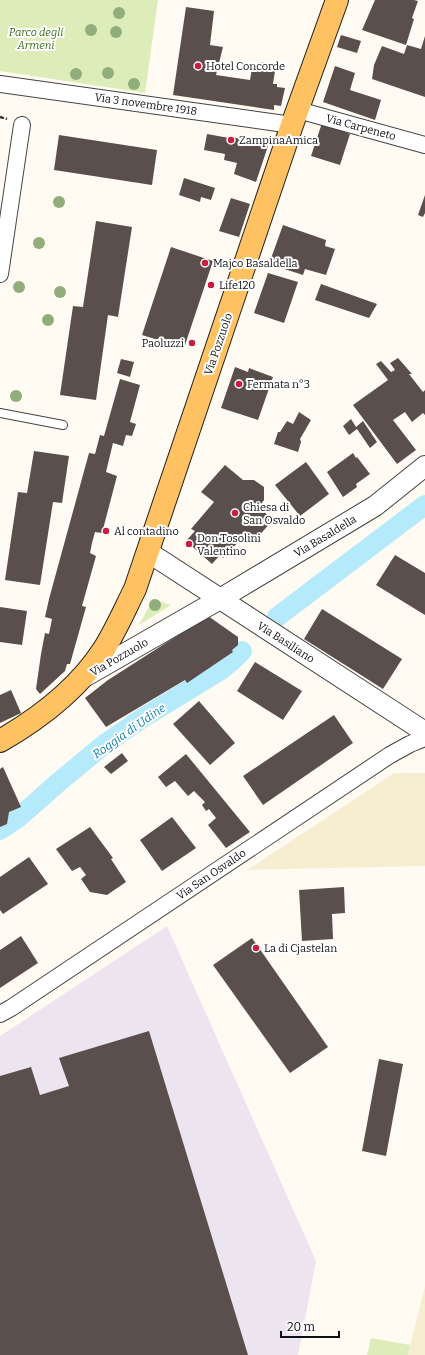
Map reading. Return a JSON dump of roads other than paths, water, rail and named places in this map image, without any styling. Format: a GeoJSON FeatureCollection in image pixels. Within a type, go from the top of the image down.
{"type":"FeatureCollection","features":[{"type":"Feature","properties":{"kind":"main road","name":"Via Pozzuolo"},"geometry":{"type":"LineString","coordinates":[[0,741],[13,734],[52,706],[80,679],[103,650],[117,627],[135,589],[295,117],[337,0]]}},
{"type":"Feature","properties":{"kind":"street","name":"Via 3 novembre 1918"},"geometry":{"type":"LineString","coordinates":[[0,84],[295,117]]}},
{"type":"Feature","properties":{"kind":"street","name":"Via Carpeneto"},"geometry":{"type":"LineString","coordinates":[[295,117],[425,145]]}},
{"type":"Feature","properties":{"kind":"street"},"geometry":{"type":"LineString","coordinates":[[0,268],[3,232],[22,125]]}},
{"type":"Feature","properties":{"kind":"street","name":"Via Basaldella"},"geometry":{"type":"LineString","coordinates":[[220,599],[375,506],[425,466]]}},
{"type":"Feature","properties":{"kind":"street","name":"Via Basiliano"},"geometry":{"type":"LineString","coordinates":[[148,552],[425,732]]}},
{"type":"Feature","properties":{"kind":"street","name":"Via Pozzuolo"},"geometry":{"type":"LineString","coordinates":[[80,679],[220,599]]}},
{"type":"Feature","properties":{"kind":"street","name":"Via San Osvaldo"},"geometry":{"type":"LineString","coordinates":[[0,1014],[390,755],[425,738]]}},
{"type":"Feature","properties":{"kind":"lane"},"geometry":{"type":"LineString","coordinates":[[0,413],[63,425]]}},
{"type":"Feature","properties":{"kind":"waterway","name":"Roggia di Udine"},"geometry":{"type":"LineString","coordinates":[[277,617],[425,505]]}},
{"type":"Feature","properties":{"kind":"waterway","name":"Roggia di Udine"},"geometry":{"type":"LineString","coordinates":[[0,830],[18,818],[106,743],[141,719],[221,670],[242,651]]}},
{"type":"Feature","properties":{"kind":"place","name":"Hotel Concorde"},"geometry":{"type":"Point","coordinates":[198,66]}},
{"type":"Feature","properties":{"kind":"place","name":"ZampinaAmica"},"geometry":{"type":"Point","coordinates":[231,140]}},
{"type":"Feature","properties":{"kind":"place","name":"Majco Basaldella"},"geometry":{"type":"Point","coordinates":[205,263]}},
{"type":"Feature","properties":{"kind":"place","name":"Life120"},"geometry":{"type":"Point","coordinates":[211,285]}},
{"type":"Feature","properties":{"kind":"place","name":"Paoluzzi"},"geometry":{"type":"Point","coordinates":[192,343]}},
{"type":"Feature","properties":{"kind":"place","name":"Fermata n°3"},"geometry":{"type":"Point","coordinates":[239,384]}},
{"type":"Feature","properties":{"kind":"place","name":"Chiesa di San Osvaldo"},"geometry":{"type":"Point","coordinates":[235,513]}},
{"type":"Feature","properties":{"kind":"place","name":"Al contadino"},"geometry":{"type":"Point","coordinates":[106,531]}},
{"type":"Feature","properties":{"kind":"place","name":"Don Tosolini Valentino"},"geometry":{"type":"Point","coordinates":[189,544]}},
{"type":"Feature","properties":{"kind":"place","name":"La di Cjastelan"},"geometry":{"type":"Point","coordinates":[256,948]}},
{"type":"Feature","properties":{"kind":"park label","name":"Parco degli Armeni"},"geometry":{"type":"Point","coordinates":[36,38]}}]}
